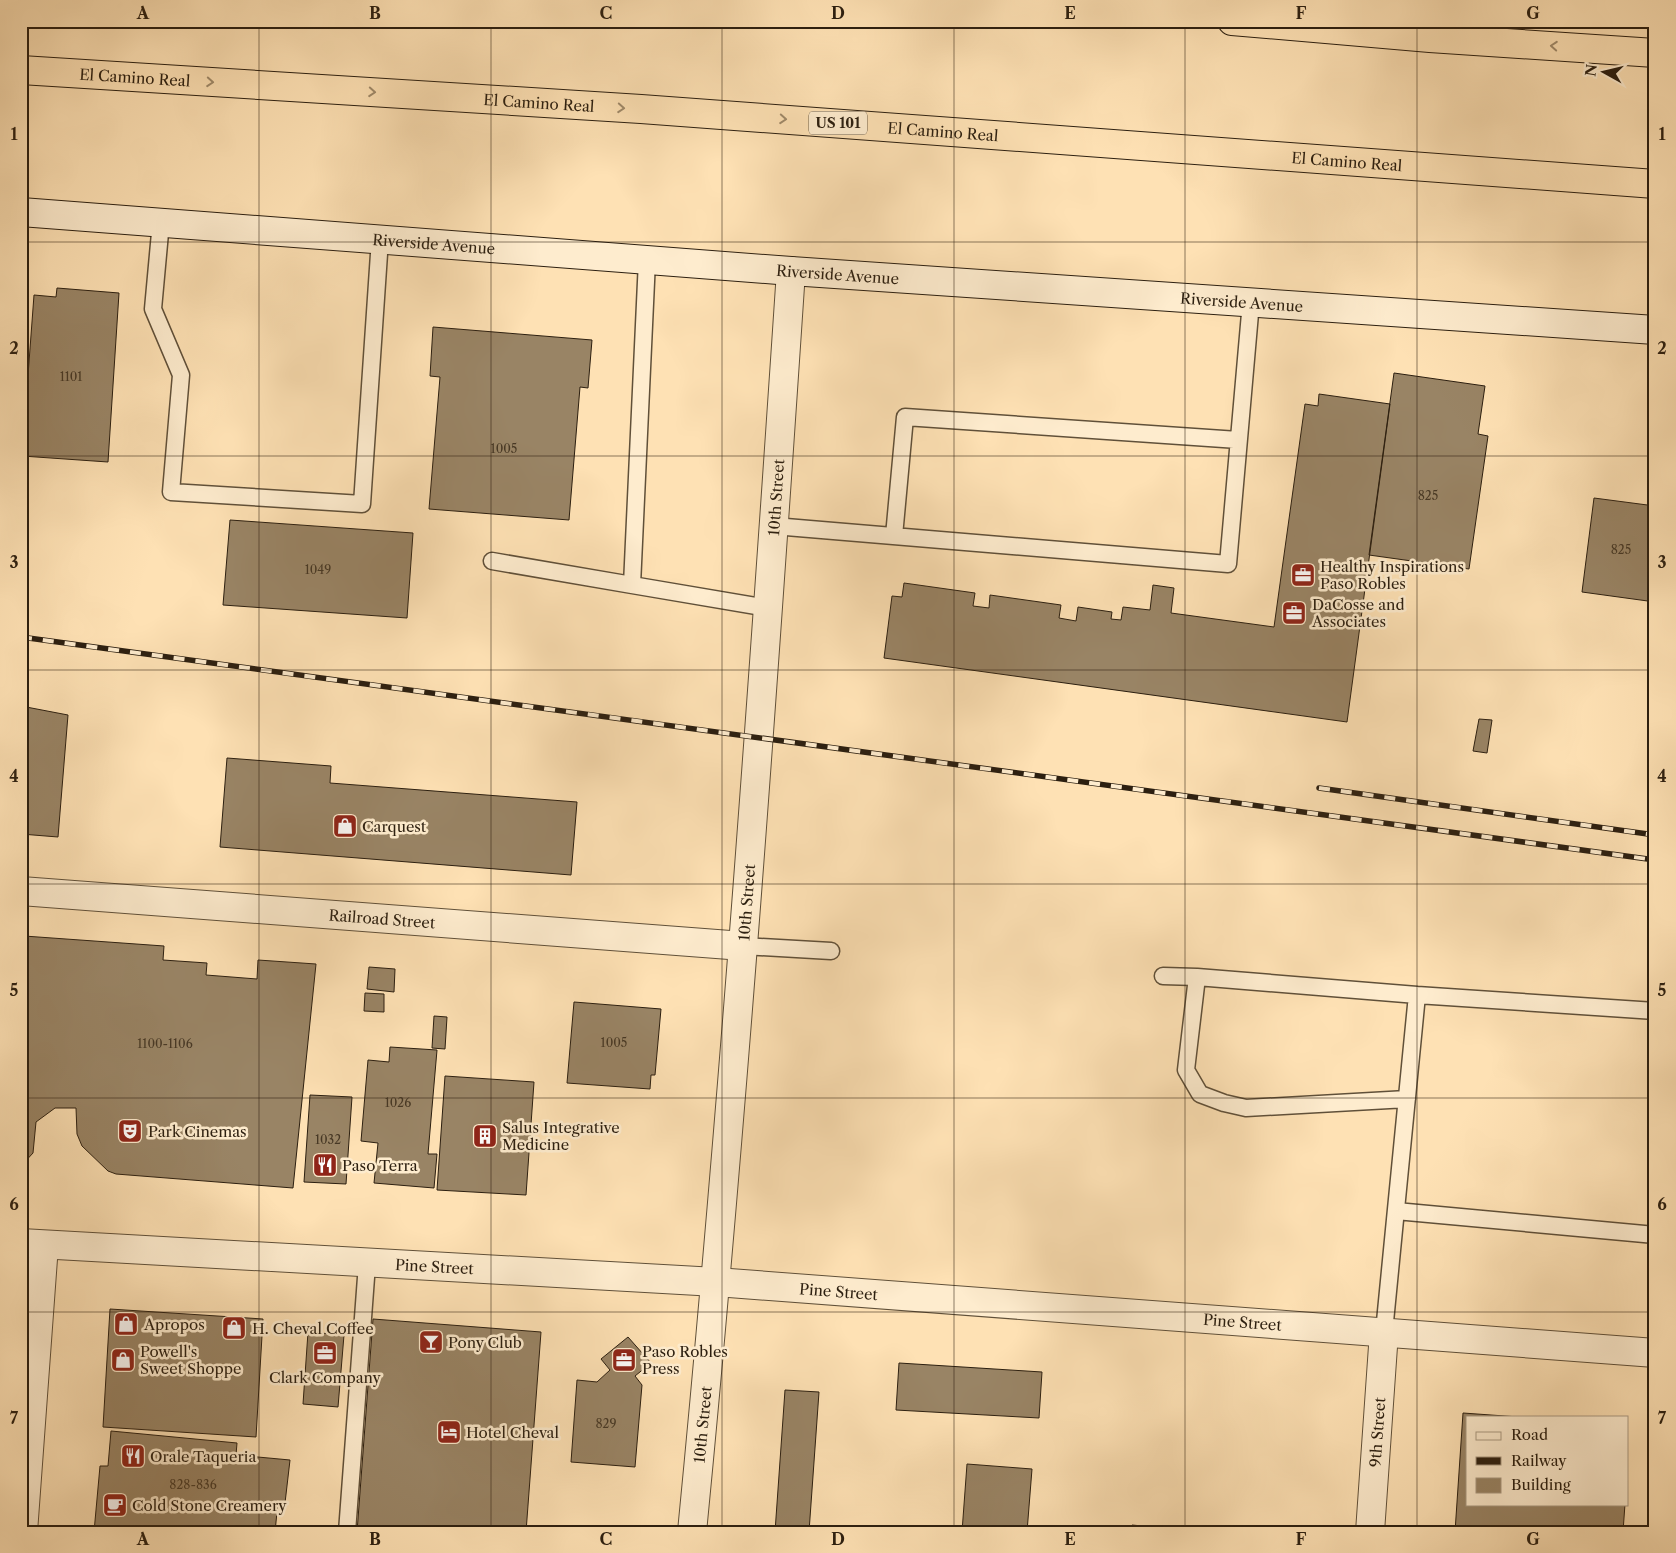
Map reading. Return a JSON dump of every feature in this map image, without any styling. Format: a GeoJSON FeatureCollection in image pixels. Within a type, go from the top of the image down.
{"type":"FeatureCollection","features":[{"type":"Feature","properties":{"kind":"highway"},"geometry":{"type":"LineString","coordinates":[[1232,21],[1430,38],[1655,52]]}},
{"type":"Feature","properties":{"kind":"highway","name":"El Camino Real"},"geometry":{"type":"LineString","coordinates":[[21,70],[641,109],[1655,184]]}},
{"type":"Feature","properties":{"kind":"street","name":"Riverside Avenue"},"geometry":{"type":"LineString","coordinates":[[21,212],[791,271],[1655,330]]}},
{"type":"Feature","properties":{"kind":"street","name":"10th Street"},"geometry":{"type":"LineString","coordinates":[[692,1532],[716,1282],[744,946],[791,271]]}},
{"type":"Feature","properties":{"kind":"street","name":"Railroad Street"},"geometry":{"type":"LineString","coordinates":[[21,890],[744,946]]}},
{"type":"Feature","properties":{"kind":"street","name":"Pine Street"},"geometry":{"type":"LineString","coordinates":[[32,1244],[716,1282],[1655,1353]]}},
{"type":"Feature","properties":{"kind":"street"},"geometry":{"type":"LineString","coordinates":[[23,1532],[32,1244]]}},
{"type":"Feature","properties":{"kind":"street","name":"9th Street"},"geometry":{"type":"LineString","coordinates":[[1370,1532],[1384,1332]]}},
{"type":"Feature","properties":{"kind":"lane"},"geometry":{"type":"LineString","coordinates":[[162,222],[153,308],[181,375],[171,492],[362,504],[380,239]]}},
{"type":"Feature","properties":{"kind":"lane"},"geometry":{"type":"LineString","coordinates":[[632,585],[647,260]]}},
{"type":"Feature","properties":{"kind":"lane"},"geometry":{"type":"LineString","coordinates":[[774,526],[1228,564],[1251,302]]}},
{"type":"Feature","properties":{"kind":"lane"},"geometry":{"type":"LineString","coordinates":[[894,536],[905,417],[1238,440]]}},
{"type":"Feature","properties":{"kind":"lane"},"geometry":{"type":"LineString","coordinates":[[492,562],[768,608]]}},
{"type":"Feature","properties":{"kind":"lane"},"geometry":{"type":"LineString","coordinates":[[744,946],[831,951]]}},
{"type":"Feature","properties":{"kind":"lane"},"geometry":{"type":"LineString","coordinates":[[1163,976],[1655,1011]]}},
{"type":"Feature","properties":{"kind":"lane"},"geometry":{"type":"LineString","coordinates":[[1197,977],[1186,1070],[1200,1094],[1224,1103],[1246,1108],[1407,1098]]}},
{"type":"Feature","properties":{"kind":"lane"},"geometry":{"type":"LineString","coordinates":[[1384,1332],[1417,995]]}},
{"type":"Feature","properties":{"kind":"lane"},"geometry":{"type":"LineString","coordinates":[[1396,1211],[1655,1235]]}},
{"type":"Feature","properties":{"kind":"lane"},"geometry":{"type":"LineString","coordinates":[[347,1532],[367,1264]]}},
{"type":"Feature","properties":{"kind":"building"},"geometry":{"type":"Polygon","coordinates":[[[57,288],[119,293],[108,462],[22,456],[34,295],[56,297],[57,288]]]}},
{"type":"Feature","properties":{"kind":"building"},"geometry":{"type":"Polygon","coordinates":[[[433,327],[592,340],[588,388],[580,387],[569,520],[429,509],[440,377],[430,376],[433,327]]]}},
{"type":"Feature","properties":{"kind":"building"},"geometry":{"type":"Polygon","coordinates":[[[1394,373],[1485,386],[1478,434],[1488,436],[1469,569],[1369,555],[1394,373]]]}},
{"type":"Feature","properties":{"kind":"building"},"geometry":{"type":"Polygon","coordinates":[[[1319,394],[1390,404],[1347,722],[884,658],[892,596],[902,597],[904,583],[975,593],[973,606],[989,608],[990,595],[1061,605],[1059,618],[1076,621],[1078,607],[1112,612],[1111,619],[1121,620],[1123,607],[1150,610],[1153,585],[1174,588],[1171,613],[1274,627],[1305,404],[1318,406],[1319,394]]]}},
{"type":"Feature","properties":{"kind":"building"},"geometry":{"type":"Polygon","coordinates":[[[1594,498],[1655,506],[1655,602],[1582,592],[1594,498]]]}},
{"type":"Feature","properties":{"kind":"building"},"geometry":{"type":"Polygon","coordinates":[[[230,520],[413,533],[407,618],[223,605],[230,520]]]}},
{"type":"Feature","properties":{"kind":"building"},"geometry":{"type":"Polygon","coordinates":[[[21,706],[68,715],[58,837],[21,834],[21,706]]]}},
{"type":"Feature","properties":{"kind":"building"},"geometry":{"type":"Polygon","coordinates":[[[1479,719],[1492,720],[1487,753],[1473,751],[1479,719]]]}},
{"type":"Feature","properties":{"kind":"building"},"geometry":{"type":"Polygon","coordinates":[[[227,758],[331,766],[330,783],[577,802],[571,875],[220,847],[227,758]]]}},
{"type":"Feature","properties":{"kind":"building"},"geometry":{"type":"Polygon","coordinates":[[[24,936],[164,946],[163,960],[207,963],[206,975],[257,979],[258,960],[316,964],[293,1188],[116,1174],[108,1171],[82,1146],[77,1134],[76,1108],[55,1108],[36,1122],[33,1153],[21,1166],[21,943],[24,943],[24,936]]]}},
{"type":"Feature","properties":{"kind":"building"},"geometry":{"type":"Polygon","coordinates":[[[369,967],[395,969],[394,992],[367,989],[369,967]]]}},
{"type":"Feature","properties":{"kind":"building"},"geometry":{"type":"Polygon","coordinates":[[[365,993],[384,994],[384,1012],[364,1011],[365,993]]]}},
{"type":"Feature","properties":{"kind":"building"},"geometry":{"type":"Polygon","coordinates":[[[574,1002],[661,1009],[655,1075],[651,1075],[650,1089],[567,1083],[574,1002]]]}},
{"type":"Feature","properties":{"kind":"building"},"geometry":{"type":"Polygon","coordinates":[[[434,1016],[447,1017],[445,1049],[432,1048],[434,1016]]]}},
{"type":"Feature","properties":{"kind":"building"},"geometry":{"type":"Polygon","coordinates":[[[390,1047],[437,1050],[428,1154],[437,1154],[434,1188],[374,1183],[378,1143],[361,1141],[368,1060],[389,1062],[390,1047]]]}},
{"type":"Feature","properties":{"kind":"building","name":"Salus Integrative Medicine"},"geometry":{"type":"Polygon","coordinates":[[[445,1076],[534,1082],[526,1195],[437,1190],[445,1076]]]}},
{"type":"Feature","properties":{"kind":"building"},"geometry":{"type":"Polygon","coordinates":[[[310,1095],[352,1097],[346,1184],[304,1182],[310,1095]]]}},
{"type":"Feature","properties":{"kind":"building"},"geometry":{"type":"Polygon","coordinates":[[[110,1309],[263,1319],[256,1437],[103,1427],[110,1309]]]}},
{"type":"Feature","properties":{"kind":"building","name":"Hotel Cheval"},"geometry":{"type":"Polygon","coordinates":[[[373,1319],[541,1332],[526,1532],[357,1532],[373,1319]]]}},
{"type":"Feature","properties":{"kind":"building"},"geometry":{"type":"Polygon","coordinates":[[[308,1332],[344,1335],[338,1407],[303,1404],[308,1332]]]}},
{"type":"Feature","properties":{"kind":"building"},"geometry":{"type":"Polygon","coordinates":[[[628,1337],[651,1363],[635,1376],[642,1385],[635,1467],[571,1462],[577,1380],[597,1382],[610,1370],[601,1359],[628,1337]]]}},
{"type":"Feature","properties":{"kind":"building"},"geometry":{"type":"Polygon","coordinates":[[[899,1363],[1042,1372],[1039,1418],[896,1410],[899,1363]]]}},
{"type":"Feature","properties":{"kind":"building"},"geometry":{"type":"Polygon","coordinates":[[[785,1390],[819,1392],[809,1532],[775,1532],[785,1390]]]}},
{"type":"Feature","properties":{"kind":"building"},"geometry":{"type":"Polygon","coordinates":[[[1463,1413],[1505,1416],[1466,1416],[1466,1506],[1625,1506],[1623,1532],[1455,1532],[1463,1413]]]}},
{"type":"Feature","properties":{"kind":"building"},"geometry":{"type":"Polygon","coordinates":[[[111,1431],[237,1443],[236,1455],[290,1460],[285,1503],[278,1502],[275,1532],[94,1532],[100,1466],[108,1466],[111,1431]]]}},
{"type":"Feature","properties":{"kind":"building"},"geometry":{"type":"Polygon","coordinates":[[[967,1464],[1032,1469],[1027,1532],[962,1532],[967,1464]]]}},
{"type":"Feature","properties":{"kind":"building"},"geometry":{"type":"Polygon","coordinates":[[[1132,1525],[1204,1532],[1131,1532],[1132,1525]]]}},
{"type":"Feature","properties":{"kind":"railway"},"geometry":{"type":"LineString","coordinates":[[21,637],[1655,860]]}},
{"type":"Feature","properties":{"kind":"railway"},"geometry":{"type":"LineString","coordinates":[[1319,788],[1655,835]]}},
{"type":"Feature","properties":{"kind":"place","name":"Healthy Inspirations Paso Robles"},"geometry":{"type":"Point","coordinates":[1303,575]}},
{"type":"Feature","properties":{"kind":"place","name":"DaCosse and Associates"},"geometry":{"type":"Point","coordinates":[1294,613]}},
{"type":"Feature","properties":{"kind":"place","name":"Carquest"},"geometry":{"type":"Point","coordinates":[345,826]}},
{"type":"Feature","properties":{"kind":"place","name":"Park Cinemas"},"geometry":{"type":"Point","coordinates":[130,1131]}},
{"type":"Feature","properties":{"kind":"place","name":"Salus Integrative Medicine"},"geometry":{"type":"Point","coordinates":[485,1136]}},
{"type":"Feature","properties":{"kind":"place","name":"Paso Terra"},"geometry":{"type":"Point","coordinates":[325,1165]}},
{"type":"Feature","properties":{"kind":"place","name":"Apropos"},"geometry":{"type":"Point","coordinates":[126,1324]}},
{"type":"Feature","properties":{"kind":"place","name":"H. Cheval Coffee"},"geometry":{"type":"Point","coordinates":[234,1328]}},
{"type":"Feature","properties":{"kind":"place","name":"Pony Club"},"geometry":{"type":"Point","coordinates":[431,1342]}},
{"type":"Feature","properties":{"kind":"place","name":"Clark Company"},"geometry":{"type":"Point","coordinates":[325,1353]}},
{"type":"Feature","properties":{"kind":"place","name":"Powell's Sweet Shoppe"},"geometry":{"type":"Point","coordinates":[123,1360]}},
{"type":"Feature","properties":{"kind":"place","name":"Paso Robles Press"},"geometry":{"type":"Point","coordinates":[624,1360]}},
{"type":"Feature","properties":{"kind":"place","name":"Hotel Cheval"},"geometry":{"type":"Point","coordinates":[449,1432]}},
{"type":"Feature","properties":{"kind":"place","name":"Orale Taqueria"},"geometry":{"type":"Point","coordinates":[133,1456]}},
{"type":"Feature","properties":{"kind":"place","name":"Cold Stone Creamery"},"geometry":{"type":"Point","coordinates":[115,1505]}}]}
